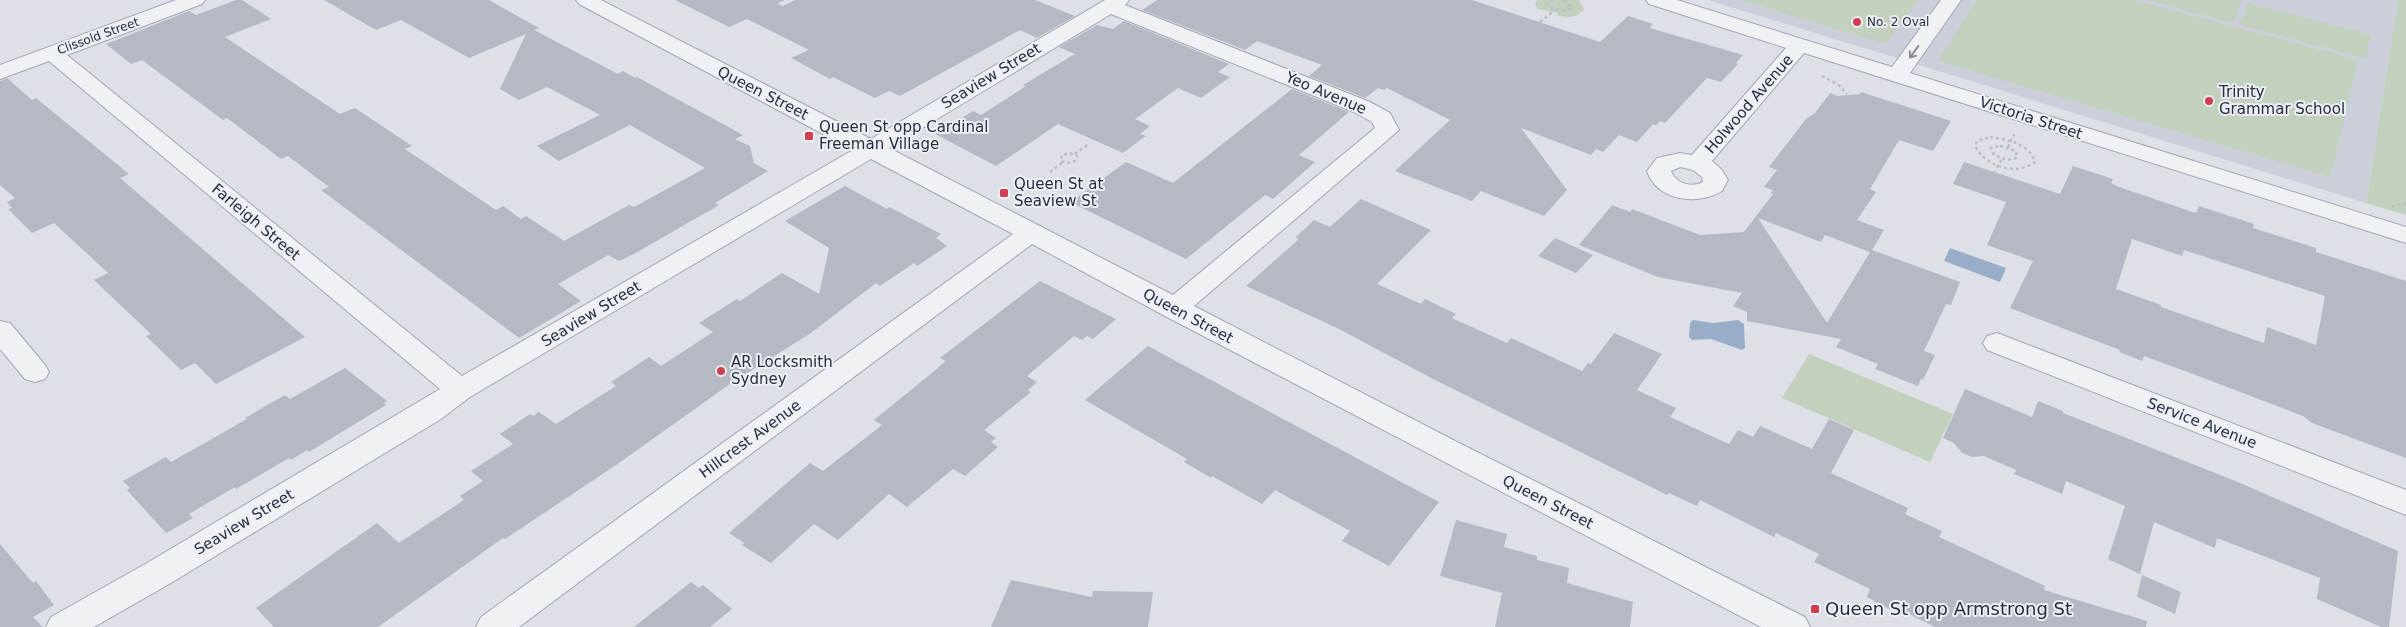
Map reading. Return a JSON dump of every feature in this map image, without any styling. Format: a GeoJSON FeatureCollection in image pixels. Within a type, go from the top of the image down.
{"type":"FeatureCollection","features":[{"type":"Feature","properties":{"kind":"street","name":"Clissold Street"},"geometry":{"type":"LineString","coordinates":[[0,72],[195,0]]}},
{"type":"Feature","properties":{"kind":"street","name":"Victoria Street"},"geometry":{"type":"LineString","coordinates":[[1656,0],[2406,235]]}},
{"type":"Feature","properties":{"kind":"street"},"geometry":{"type":"LineString","coordinates":[[1887,73],[1930,0]]}},
{"type":"Feature","properties":{"kind":"street"},"geometry":{"type":"LineString","coordinates":[[1887,73],[1951,0]]}},
{"type":"Feature","properties":{"kind":"street","name":"Queen Street"},"geometry":{"type":"LineString","coordinates":[[602,3],[1173,309],[1793,627]]}},
{"type":"Feature","properties":{"kind":"street","name":"Seaview Street"},"geometry":{"type":"LineString","coordinates":[[63,627],[168,568],[430,411],[460,390],[1114,3]]}},
{"type":"Feature","properties":{"kind":"street","name":"Yeo Avenue"},"geometry":{"type":"LineString","coordinates":[[1114,3],[1362,107],[1382,118],[1387,130],[1173,309]]}},
{"type":"Feature","properties":{"kind":"street","name":"Holwood Avenue"},"geometry":{"type":"LineString","coordinates":[[1698,164],[1800,45]]}},
{"type":"Feature","properties":{"kind":"street","name":"Farleigh Street"},"geometry":{"type":"LineString","coordinates":[[52,53],[460,390]]}},
{"type":"Feature","properties":{"kind":"street","name":"Hillcrest Avenue"},"geometry":{"type":"LineString","coordinates":[[493,627],[1031,233]]}},
{"type":"Feature","properties":{"kind":"street"},"geometry":{"type":"LineString","coordinates":[[0,330],[35,372]]}},
{"type":"Feature","properties":{"kind":"street","name":"Service Avenue"},"geometry":{"type":"LineString","coordinates":[[1998,343],[2406,503]]}},
{"type":"Feature","properties":{"kind":"path"},"geometry":{"type":"LineString","coordinates":[[1553,0],[1548,2],[1548,6],[1555,10],[1566,11],[1571,9],[1571,5],[1565,0]]}},
{"type":"Feature","properties":{"kind":"path"},"geometry":{"type":"LineString","coordinates":[[1540,22],[1555,10]]}},
{"type":"Feature","properties":{"kind":"path"},"geometry":{"type":"LineString","coordinates":[[1818,74],[1840,86],[1848,94]]}},
{"type":"Feature","properties":{"kind":"path"},"geometry":{"type":"LineString","coordinates":[[2008,147],[2016,132]]}},
{"type":"Feature","properties":{"kind":"path"},"geometry":{"type":"LineString","coordinates":[[1990,137],[2011,140],[2032,153],[2035,162],[2026,168],[1998,166],[1976,151],[1977,141],[1990,137]]}},
{"type":"Feature","properties":{"kind":"path"},"geometry":{"type":"LineString","coordinates":[[1063,162],[1060,160],[1062,155],[1074,154],[1087,145]]}},
{"type":"Feature","properties":{"kind":"path"},"geometry":{"type":"LineString","coordinates":[[1996,146],[2008,147],[2016,151],[2018,156],[2011,160],[2002,159],[1992,152],[1991,148],[1996,146]]}},
{"type":"Feature","properties":{"kind":"path"},"geometry":{"type":"LineString","coordinates":[[1050,172],[1063,162],[1075,161],[1077,156],[1074,154]]}},
{"type":"Feature","properties":{"kind":"path"},"geometry":{"type":"LineString","coordinates":[[1994,174],[2002,159]]}},
{"type":"Feature","properties":{"kind":"shaded area","name":"Trinity Grammar School"},"geometry":{"type":"Polygon","coordinates":[[[1708,0],[2398,0],[2366,203],[1708,0]]]}},
{"type":"Feature","properties":{"kind":"green space"},"geometry":{"type":"Polygon","coordinates":[[[1537,0],[1579,0],[1584,9],[1576,16],[1558,16],[1557,13],[1538,9],[1535,5],[1537,0]]]}},
{"type":"Feature","properties":{"kind":"green space","name":"No. 2 Oval"},"geometry":{"type":"Polygon","coordinates":[[[1740,0],[1918,0],[1886,44],[1740,0]]]}},
{"type":"Feature","properties":{"kind":"green space","name":"Trinity Grammar School"},"geometry":{"type":"Polygon","coordinates":[[[1977,0],[2133,0],[2358,60],[2330,177],[1938,61],[1977,0]]]}},
{"type":"Feature","properties":{"kind":"green space"},"geometry":{"type":"Polygon","coordinates":[[[2147,0],[2238,0],[2241,1],[2234,23],[2147,0]]]}},
{"type":"Feature","properties":{"kind":"green space"},"geometry":{"type":"Polygon","coordinates":[[[2398,0],[2406,0],[2406,215],[2366,203],[2398,0]]]}},
{"type":"Feature","properties":{"kind":"green space"},"geometry":{"type":"Polygon","coordinates":[[[2248,3],[2371,35],[2365,58],[2240,25],[2248,3]]]}},
{"type":"Feature","properties":{"kind":"green space"},"geometry":{"type":"Polygon","coordinates":[[[1809,354],[1953,414],[1930,462],[1782,398],[1809,354]]]}},
{"type":"Feature","properties":{"kind":"water"},"geometry":{"type":"Polygon","coordinates":[[[1950,248],[2006,268],[2000,282],[1944,261],[1950,248]]]}},
{"type":"Feature","properties":{"kind":"water"},"geometry":{"type":"Polygon","coordinates":[[[1693,320],[1713,323],[1738,320],[1744,324],[1745,348],[1742,350],[1711,339],[1692,340],[1689,337],[1690,323],[1693,320]]]}},
{"type":"Feature","properties":{"kind":"building"},"geometry":{"type":"Polygon","coordinates":[[[236,0],[242,0],[271,19],[225,37],[340,114],[355,108],[412,146],[405,149],[496,210],[503,206],[521,219],[526,216],[564,241],[629,205],[634,207],[705,168],[630,125],[559,161],[537,146],[600,115],[547,87],[519,100],[500,89],[526,34],[469,58],[401,20],[376,30],[324,0],[489,0],[539,28],[534,30],[618,74],[623,71],[635,78],[637,77],[743,135],[735,139],[750,146],[754,163],[768,171],[715,203],[719,205],[634,254],[619,261],[608,255],[558,284],[581,301],[519,338],[321,190],[329,187],[288,156],[281,159],[227,118],[223,120],[142,60],[131,64],[106,44],[189,11],[196,15],[236,0]]]}},
{"type":"Feature","properties":{"kind":"building"},"geometry":{"type":"Polygon","coordinates":[[[675,0],[785,0],[777,4],[783,6],[795,0],[1035,0],[1075,16],[1037,38],[1020,30],[900,96],[889,91],[875,98],[833,77],[830,79],[791,58],[809,50],[747,19],[729,27],[675,0]]]}},
{"type":"Feature","properties":{"kind":"building"},"geometry":{"type":"Polygon","coordinates":[[[1157,0],[1472,0],[1600,42],[1628,16],[1653,24],[1650,28],[1743,55],[1736,63],[1738,64],[1721,82],[1707,78],[1665,123],[1660,121],[1656,125],[1653,124],[1637,142],[1619,135],[1603,152],[1596,149],[1591,155],[1521,128],[1567,190],[1544,216],[1481,191],[1472,201],[1395,171],[1450,120],[1387,88],[1384,90],[1378,88],[1365,98],[1309,76],[1322,65],[1257,41],[1245,50],[1142,10],[1157,0]]]}},
{"type":"Feature","properties":{"kind":"building"},"geometry":{"type":"Polygon","coordinates":[[[1124,21],[1229,64],[1218,72],[1230,77],[1201,98],[1178,88],[1135,119],[1150,126],[1140,134],[1146,136],[1123,153],[1058,124],[996,166],[935,134],[973,111],[981,115],[1026,86],[1023,85],[1075,54],[1059,47],[1097,25],[1113,29],[1124,21]]]}},
{"type":"Feature","properties":{"kind":"building"},"geometry":{"type":"Polygon","coordinates":[[[7,78],[32,100],[36,98],[129,174],[120,178],[305,337],[216,384],[195,363],[181,370],[146,336],[151,334],[94,280],[108,273],[54,223],[32,233],[8,209],[12,208],[7,202],[15,198],[0,185],[0,81],[7,78]]]}},
{"type":"Feature","properties":{"kind":"building"},"geometry":{"type":"Polygon","coordinates":[[[1292,89],[1349,112],[1299,155],[1315,162],[1273,199],[1265,195],[1186,259],[1072,203],[1078,199],[1076,198],[1126,162],[1173,183],[1292,89]]]}},
{"type":"Feature","properties":{"kind":"building"},"geometry":{"type":"Polygon","coordinates":[[[1861,92],[1951,121],[1933,151],[1899,140],[1870,189],[1876,192],[1857,220],[1884,230],[1872,250],[1960,282],[1951,305],[1946,304],[1924,351],[1935,355],[1918,386],[1875,369],[1878,364],[1836,347],[1841,339],[1747,321],[1747,312],[1733,306],[1742,293],[1658,277],[1579,245],[1612,205],[1630,212],[1632,209],[1700,235],[1744,232],[1773,194],[1771,193],[1773,190],[1764,187],[1777,170],[1769,167],[1806,119],[1815,113],[1830,93],[1837,96],[1860,94],[1861,92]],[[1758,218],[1827,323],[1870,252],[1825,235],[1821,242],[1758,218]]]}},
{"type":"Feature","properties":{"kind":"building"},"geometry":{"type":"Polygon","coordinates":[[[1964,162],[2060,194],[2073,166],[2113,179],[2111,183],[2119,187],[2196,213],[2199,206],[2254,224],[2253,228],[2316,248],[2316,252],[2406,281],[2406,458],[2312,423],[2303,416],[2201,377],[2144,356],[2142,361],[2119,352],[2120,350],[2010,308],[2033,261],[1987,245],[2006,202],[1953,184],[1964,162]],[[2132,239],[2116,289],[2264,343],[2267,327],[2316,345],[2325,296],[2184,250],[2182,256],[2132,239]]]}},
{"type":"Feature","properties":{"kind":"building"},"geometry":{"type":"Polygon","coordinates":[[[845,186],[887,209],[889,207],[941,234],[936,238],[947,246],[917,266],[914,263],[880,286],[876,283],[811,333],[730,384],[619,463],[505,539],[503,538],[378,627],[274,627],[256,608],[377,523],[399,543],[464,500],[460,496],[483,481],[471,471],[513,444],[500,434],[530,414],[533,416],[539,412],[556,424],[616,386],[611,382],[649,357],[661,366],[713,332],[699,323],[737,299],[740,301],[782,273],[819,294],[829,248],[785,221],[845,186]]]}},
{"type":"Feature","properties":{"kind":"building"},"geometry":{"type":"Polygon","coordinates":[[[1361,199],[1431,230],[1377,284],[1421,304],[1425,299],[1456,314],[1452,318],[1507,343],[1511,338],[1582,371],[1588,363],[1591,364],[1614,333],[1662,354],[1637,390],[1676,408],[1670,417],[1729,444],[1738,430],[1753,437],[1760,426],[1812,449],[1829,419],[1854,430],[1831,473],[1908,508],[1905,514],[1942,531],[1939,537],[2045,586],[2044,590],[2147,621],[2146,627],[1935,627],[1897,608],[1895,612],[1867,597],[1870,589],[1814,562],[1819,554],[1776,533],[1774,537],[1700,500],[1697,506],[1669,493],[1667,495],[1435,380],[1339,329],[1246,286],[1299,239],[1295,238],[1314,220],[1330,227],[1361,199]]]}},
{"type":"Feature","properties":{"kind":"building"},"geometry":{"type":"Polygon","coordinates":[[[1555,238],[1593,255],[1576,273],[1538,256],[1555,238]]]}},
{"type":"Feature","properties":{"kind":"building"},"geometry":{"type":"Polygon","coordinates":[[[1040,281],[1116,319],[1093,339],[1087,336],[1082,340],[1074,336],[1027,376],[1037,382],[1028,390],[1031,392],[984,430],[996,438],[991,442],[998,447],[965,476],[953,469],[907,507],[889,494],[838,540],[814,524],[771,563],[742,545],[744,543],[729,533],[810,463],[823,471],[882,425],[874,420],[946,361],[940,358],[1040,281]]]}},
{"type":"Feature","properties":{"kind":"building"},"geometry":{"type":"Polygon","coordinates":[[[1148,346],[1439,502],[1389,566],[1342,541],[1350,531],[1275,490],[1262,504],[1212,476],[1211,478],[1184,462],[1187,459],[1085,400],[1148,346]]]}},
{"type":"Feature","properties":{"kind":"building"},"geometry":{"type":"Polygon","coordinates":[[[345,368],[387,401],[384,403],[386,405],[309,452],[307,450],[291,460],[289,458],[189,514],[193,518],[166,533],[127,490],[130,488],[123,481],[166,457],[171,462],[285,395],[290,399],[345,368]]]}},
{"type":"Feature","properties":{"kind":"building"},"geometry":{"type":"Polygon","coordinates":[[[1965,389],[2032,417],[2038,401],[2063,411],[2063,413],[2233,480],[2398,551],[2389,627],[2381,627],[2317,599],[2320,578],[2217,538],[2215,548],[2154,522],[2140,574],[2108,559],[2125,506],[2066,481],[2062,494],[2014,474],[2016,470],[1984,456],[1972,457],[1962,453],[1954,443],[1943,438],[1965,389]]]}},
{"type":"Feature","properties":{"kind":"building"},"geometry":{"type":"Polygon","coordinates":[[[1456,520],[1507,534],[1504,547],[1537,556],[1537,560],[1569,568],[1567,583],[1633,602],[1630,627],[1495,627],[1502,593],[1440,576],[1456,520]]]}},
{"type":"Feature","properties":{"kind":"building"},"geometry":{"type":"Polygon","coordinates":[[[0,544],[33,583],[36,581],[54,605],[33,617],[43,627],[0,627],[0,544]]]}},
{"type":"Feature","properties":{"kind":"building"},"geometry":{"type":"Polygon","coordinates":[[[2142,575],[2181,592],[2175,614],[2137,597],[2142,575]]]}},
{"type":"Feature","properties":{"kind":"building"},"geometry":{"type":"Polygon","coordinates":[[[1011,580],[1092,597],[1093,591],[1153,592],[1148,627],[991,627],[1011,580]]]}},
{"type":"Feature","properties":{"kind":"building"},"geometry":{"type":"Polygon","coordinates":[[[691,582],[699,588],[703,585],[732,609],[710,627],[634,627],[691,582]]]}},
{"type":"Feature","properties":{"kind":"place","name":"No. 2 Oval"},"geometry":{"type":"Point","coordinates":[1857,22]}},
{"type":"Feature","properties":{"kind":"place","name":"Trinity Grammar School"},"geometry":{"type":"Point","coordinates":[2209,101]}},
{"type":"Feature","properties":{"kind":"place","name":"Queen St opp Cardinal Freeman Village"},"geometry":{"type":"Point","coordinates":[809,136]}},
{"type":"Feature","properties":{"kind":"place","name":"Queen St at Seaview St"},"geometry":{"type":"Point","coordinates":[1004,193]}},
{"type":"Feature","properties":{"kind":"place","name":"AR Locksmith Sydney"},"geometry":{"type":"Point","coordinates":[721,371]}},
{"type":"Feature","properties":{"kind":"place","name":"Queen St opp Armstrong St"},"geometry":{"type":"Point","coordinates":[1815,609]}}]}
